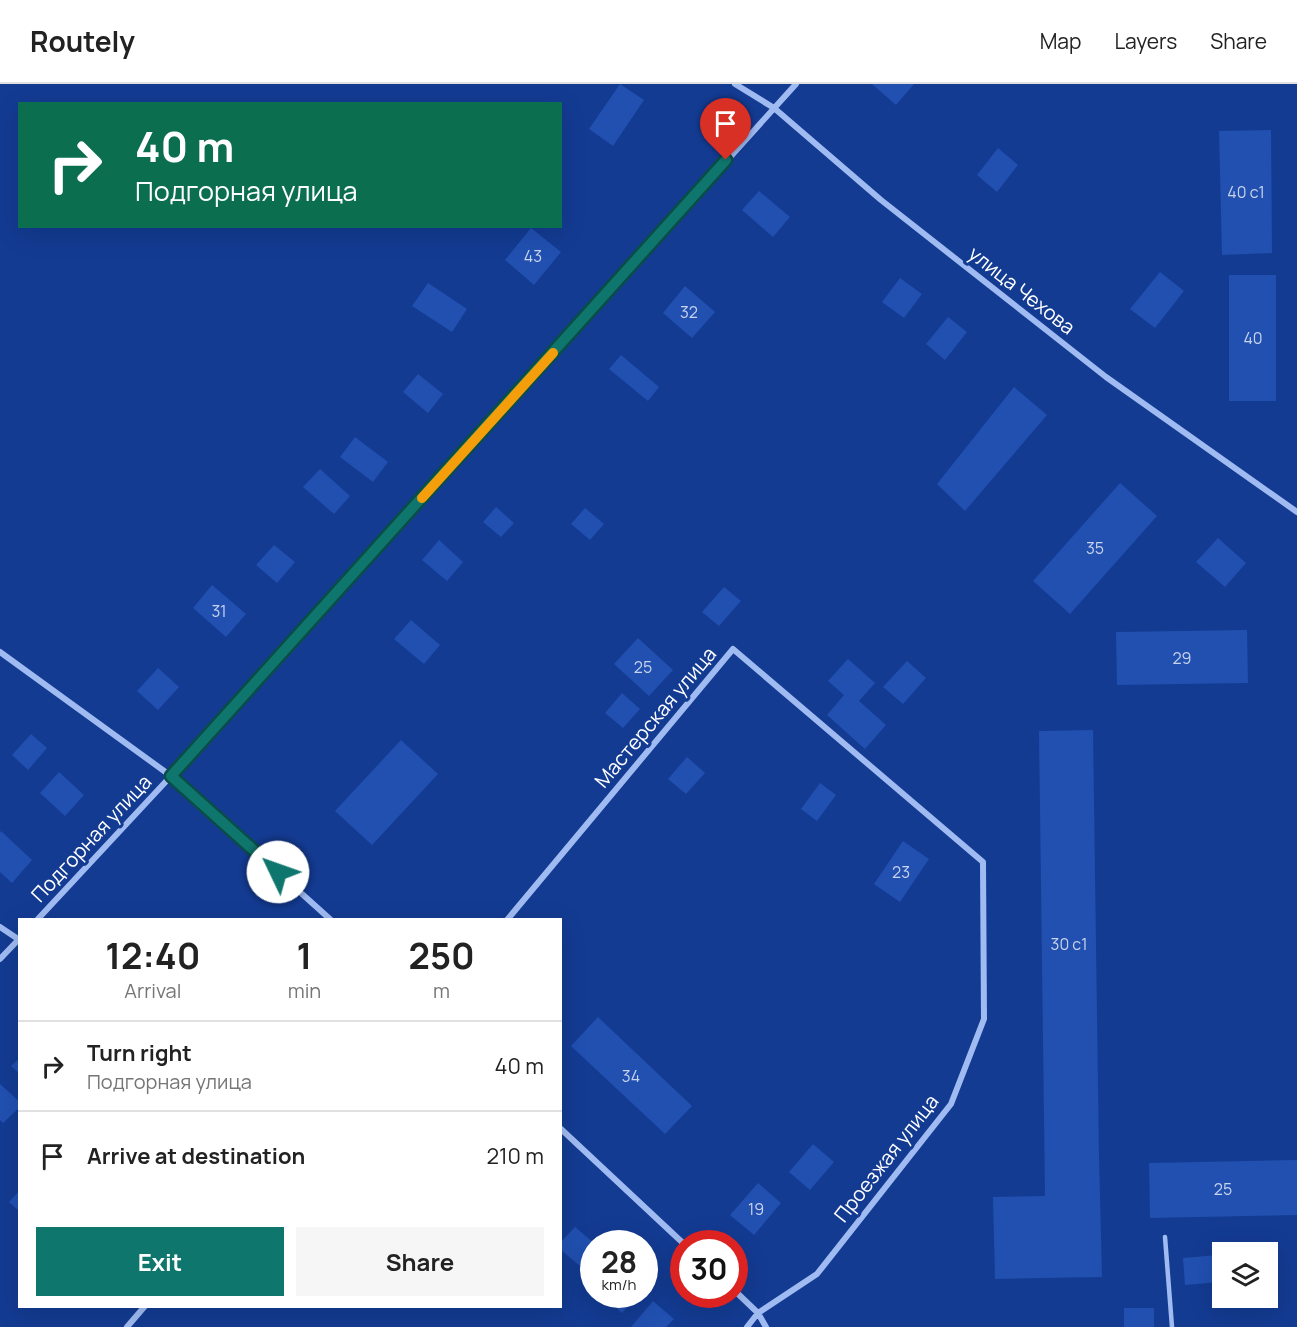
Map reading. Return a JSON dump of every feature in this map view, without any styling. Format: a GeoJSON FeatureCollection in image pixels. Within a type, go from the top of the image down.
{"type":"FeatureCollection","features":[{"type":"Feature","properties":{"kind":"street","name":"улица Чехова"},"geometry":{"type":"LineString","coordinates":[[735,84],[774,108],[881,200],[1106,377],[1297,512]]}},
{"type":"Feature","properties":{"kind":"street","name":"Подгорная улица"},"geometry":{"type":"LineString","coordinates":[[39,918],[171,776],[796,84]]}},
{"type":"Feature","properties":{"kind":"street","name":"Мастерская улица"},"geometry":{"type":"LineString","coordinates":[[509,918],[733,649],[983,862]]}},
{"type":"Feature","properties":{"kind":"street"},"geometry":{"type":"LineString","coordinates":[[0,652],[171,776],[329,918]]}},
{"type":"Feature","properties":{"kind":"street","name":"Проезжая улица"},"geometry":{"type":"LineString","coordinates":[[747,1327],[758,1313],[817,1274],[951,1104],[984,1019],[983,862]]}},
{"type":"Feature","properties":{"kind":"street"},"geometry":{"type":"LineString","coordinates":[[0,927],[18,938]]}},
{"type":"Feature","properties":{"kind":"street"},"geometry":{"type":"LineString","coordinates":[[0,959],[18,940]]}},
{"type":"Feature","properties":{"kind":"street"},"geometry":{"type":"LineString","coordinates":[[562,1130],[670,1231]]}},
{"type":"Feature","properties":{"kind":"street"},"geometry":{"type":"LineString","coordinates":[[748,1303],[758,1313],[766,1327]]}},
{"type":"Feature","properties":{"kind":"street"},"geometry":{"type":"LineString","coordinates":[[127,1327],[143,1308]]}},
{"type":"Feature","properties":{"kind":"lane"},"geometry":{"type":"LineString","coordinates":[[1165,1237],[1172,1327]]}},
{"type":"Feature","properties":{"kind":"building"},"geometry":{"type":"Polygon","coordinates":[[[620,84],[644,100],[613,146],[589,129],[620,84]]]}},
{"type":"Feature","properties":{"kind":"building"},"geometry":{"type":"Polygon","coordinates":[[[872,84],[914,84],[896,105],[872,84]]]}},
{"type":"Feature","properties":{"kind":"building"},"geometry":{"type":"Polygon","coordinates":[[[1271,130],[1272,253],[1222,255],[1219,131],[1271,130]]]}},
{"type":"Feature","properties":{"kind":"building"},"geometry":{"type":"Polygon","coordinates":[[[998,148],[1018,165],[997,192],[977,175],[998,148]]]}},
{"type":"Feature","properties":{"kind":"building"},"geometry":{"type":"Polygon","coordinates":[[[759,191],[790,217],[773,237],[742,210],[759,191]]]}},
{"type":"Feature","properties":{"kind":"building"},"geometry":{"type":"Polygon","coordinates":[[[531,228],[561,252],[534,285],[505,260],[531,228]]]}},
{"type":"Feature","properties":{"kind":"building"},"geometry":{"type":"Polygon","coordinates":[[[1160,272],[1184,291],[1155,328],[1130,309],[1160,272]]]}},
{"type":"Feature","properties":{"kind":"building"},"geometry":{"type":"Polygon","coordinates":[[[1229,275],[1276,275],[1276,401],[1229,401],[1229,275]]]}},
{"type":"Feature","properties":{"kind":"building"},"geometry":{"type":"Polygon","coordinates":[[[900,278],[922,294],[904,318],[882,302],[900,278]]]}},
{"type":"Feature","properties":{"kind":"building"},"geometry":{"type":"Polygon","coordinates":[[[428,283],[467,309],[452,332],[412,306],[428,283]]]}},
{"type":"Feature","properties":{"kind":"building"},"geometry":{"type":"Polygon","coordinates":[[[685,286],[715,312],[692,338],[663,313],[685,286]]]}},
{"type":"Feature","properties":{"kind":"building"},"geometry":{"type":"Polygon","coordinates":[[[948,317],[967,332],[945,360],[926,344],[948,317]]]}},
{"type":"Feature","properties":{"kind":"building"},"geometry":{"type":"Polygon","coordinates":[[[621,355],[659,387],[648,401],[609,369],[621,355]]]}},
{"type":"Feature","properties":{"kind":"building"},"geometry":{"type":"Polygon","coordinates":[[[418,374],[443,394],[428,413],[403,392],[418,374]]]}},
{"type":"Feature","properties":{"kind":"building"},"geometry":{"type":"Polygon","coordinates":[[[1014,387],[1047,415],[965,511],[937,484],[1014,387]]]}},
{"type":"Feature","properties":{"kind":"building"},"geometry":{"type":"Polygon","coordinates":[[[355,437],[388,462],[373,482],[340,457],[355,437]]]}},
{"type":"Feature","properties":{"kind":"building"},"geometry":{"type":"Polygon","coordinates":[[[320,469],[350,496],[334,514],[303,487],[320,469]]]}},
{"type":"Feature","properties":{"kind":"building"},"geometry":{"type":"Polygon","coordinates":[[[1120,483],[1157,516],[1070,614],[1033,581],[1120,483]]]}},
{"type":"Feature","properties":{"kind":"building"},"geometry":{"type":"Polygon","coordinates":[[[496,507],[514,523],[501,537],[483,522],[496,507]]]}},
{"type":"Feature","properties":{"kind":"building"},"geometry":{"type":"Polygon","coordinates":[[[585,508],[604,524],[590,540],[571,524],[585,508]]]}},
{"type":"Feature","properties":{"kind":"building"},"geometry":{"type":"Polygon","coordinates":[[[1218,538],[1246,563],[1225,587],[1196,562],[1218,538]]]}},
{"type":"Feature","properties":{"kind":"building"},"geometry":{"type":"Polygon","coordinates":[[[439,540],[463,562],[447,581],[422,560],[439,540]]]}},
{"type":"Feature","properties":{"kind":"building"},"geometry":{"type":"Polygon","coordinates":[[[274,545],[295,562],[277,583],[256,565],[274,545]]]}},
{"type":"Feature","properties":{"kind":"building"},"geometry":{"type":"Polygon","coordinates":[[[212,585],[246,614],[226,637],[193,608],[212,585]]]}},
{"type":"Feature","properties":{"kind":"building"},"geometry":{"type":"Polygon","coordinates":[[[724,587],[741,601],[719,626],[702,612],[724,587]]]}},
{"type":"Feature","properties":{"kind":"building"},"geometry":{"type":"Polygon","coordinates":[[[411,620],[440,645],[424,664],[394,639],[411,620]]]}},
{"type":"Feature","properties":{"kind":"building"},"geometry":{"type":"Polygon","coordinates":[[[1247,630],[1248,683],[1117,685],[1116,632],[1247,630]]]}},
{"type":"Feature","properties":{"kind":"building"},"geometry":{"type":"Polygon","coordinates":[[[638,638],[673,670],[649,696],[614,664],[638,638]]]}},
{"type":"Feature","properties":{"kind":"building"},"geometry":{"type":"Polygon","coordinates":[[[848,659],[875,683],[859,701],[886,725],[865,749],[827,715],[844,695],[828,681],[848,659]]]}},
{"type":"Feature","properties":{"kind":"building"},"geometry":{"type":"Polygon","coordinates":[[[907,661],[926,678],[903,704],[883,687],[907,661]]]}},
{"type":"Feature","properties":{"kind":"building"},"geometry":{"type":"Polygon","coordinates":[[[158,668],[179,687],[158,710],[137,691],[158,668]]]}},
{"type":"Feature","properties":{"kind":"building"},"geometry":{"type":"Polygon","coordinates":[[[622,693],[640,709],[623,728],[605,713],[622,693]]]}},
{"type":"Feature","properties":{"kind":"building"},"geometry":{"type":"Polygon","coordinates":[[[1093,730],[1102,1277],[995,1279],[993,1197],[1045,1196],[1039,731],[1093,730]]]}},
{"type":"Feature","properties":{"kind":"building"},"geometry":{"type":"Polygon","coordinates":[[[31,734],[47,748],[28,770],[12,755],[31,734]]]}},
{"type":"Feature","properties":{"kind":"building"},"geometry":{"type":"Polygon","coordinates":[[[401,740],[438,774],[372,845],[335,811],[401,740]]]}},
{"type":"Feature","properties":{"kind":"building"},"geometry":{"type":"Polygon","coordinates":[[[687,757],[705,773],[686,794],[668,779],[687,757]]]}},
{"type":"Feature","properties":{"kind":"building"},"geometry":{"type":"Polygon","coordinates":[[[59,772],[84,795],[65,816],[40,793],[59,772]]]}},
{"type":"Feature","properties":{"kind":"building"},"geometry":{"type":"Polygon","coordinates":[[[820,783],[836,795],[817,821],[801,809],[820,783]]]}},
{"type":"Feature","properties":{"kind":"building"},"geometry":{"type":"Polygon","coordinates":[[[1,831],[32,860],[12,883],[0,872],[1,831]]]}},
{"type":"Feature","properties":{"kind":"building"},"geometry":{"type":"Polygon","coordinates":[[[903,841],[929,859],[900,902],[874,884],[903,841]]]}},
{"type":"Feature","properties":{"kind":"building"},"geometry":{"type":"Polygon","coordinates":[[[598,1017],[692,1106],[665,1134],[571,1046],[598,1017]]]}},
{"type":"Feature","properties":{"kind":"building"},"geometry":{"type":"Polygon","coordinates":[[[18,1060],[18,1072],[11,1066],[18,1060]]]}},
{"type":"Feature","properties":{"kind":"building"},"geometry":{"type":"Polygon","coordinates":[[[0,1084],[18,1100],[18,1109],[3,1123],[0,1120],[0,1084]]]}},
{"type":"Feature","properties":{"kind":"building"},"geometry":{"type":"Polygon","coordinates":[[[813,1144],[834,1162],[810,1190],[789,1172],[813,1144]]]}},
{"type":"Feature","properties":{"kind":"building"},"geometry":{"type":"Polygon","coordinates":[[[1297,1160],[1297,1215],[1150,1218],[1149,1163],[1297,1160]]]}},
{"type":"Feature","properties":{"kind":"building"},"geometry":{"type":"Polygon","coordinates":[[[758,1183],[781,1203],[754,1235],[730,1215],[758,1183]]]}},
{"type":"Feature","properties":{"kind":"building"},"geometry":{"type":"Polygon","coordinates":[[[18,1192],[18,1210],[9,1202],[18,1192]]]}},
{"type":"Feature","properties":{"kind":"building"},"geometry":{"type":"Polygon","coordinates":[[[575,1227],[580,1231],[580,1266],[562,1251],[562,1241],[575,1227]]]}},
{"type":"Feature","properties":{"kind":"building"},"geometry":{"type":"Polygon","coordinates":[[[1212,1256],[1212,1283],[1185,1285],[1183,1258],[1212,1256]]]}},
{"type":"Feature","properties":{"kind":"building"},"geometry":{"type":"Polygon","coordinates":[[[658,1305],[674,1319],[666,1327],[631,1327],[647,1308],[658,1308],[658,1305]]]}},
{"type":"Feature","properties":{"kind":"building"},"geometry":{"type":"Polygon","coordinates":[[[616,1308],[626,1308],[622,1313],[616,1308]]]}},
{"type":"Feature","properties":{"kind":"building"},"geometry":{"type":"Polygon","coordinates":[[[1124,1308],[1154,1308],[1154,1327],[1124,1327],[1124,1308]]]}},
{"type":"Feature","properties":{"kind":"slow traffic"},"geometry":{"type":"LineString","coordinates":[[422,498],[553,353]]}},
{"type":"Feature","properties":{"kind":"route"},"geometry":{"type":"LineString","coordinates":[[278,872],[171,776],[726,160]]}}]}
